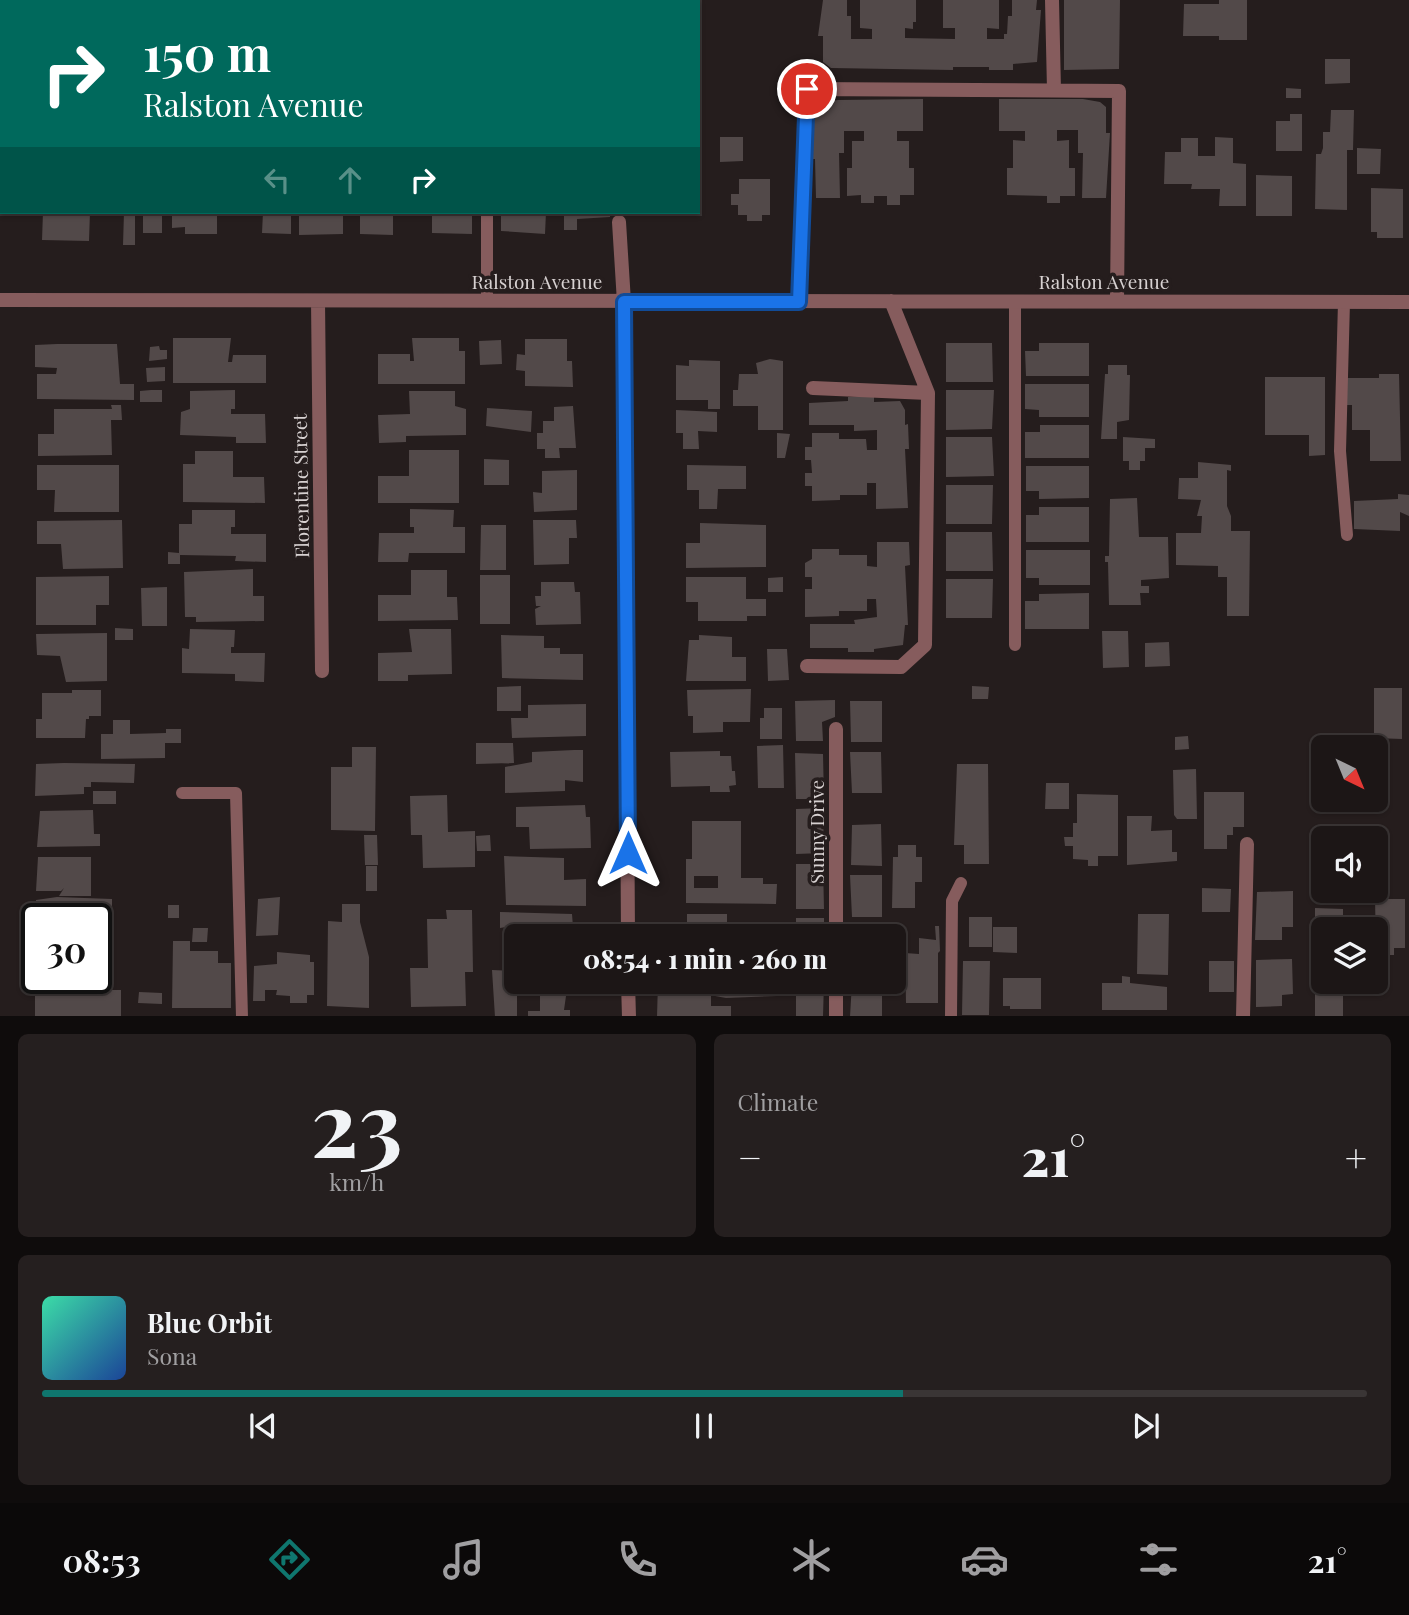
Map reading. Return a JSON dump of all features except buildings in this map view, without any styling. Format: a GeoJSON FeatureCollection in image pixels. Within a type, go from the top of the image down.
{"type":"FeatureCollection","features":[{"type":"Feature","properties":{"kind":"street"},"geometry":{"type":"LineString","coordinates":[[1052,0],[1054,90]]}},
{"type":"Feature","properties":{"kind":"street"},"geometry":{"type":"LineString","coordinates":[[799,302],[807,89],[1119,92],[1117,302]]}},
{"type":"Feature","properties":{"kind":"street"},"geometry":{"type":"LineString","coordinates":[[619,222],[624,302],[628,924]]}},
{"type":"Feature","properties":{"kind":"street","name":"Ralston Avenue"},"geometry":{"type":"LineString","coordinates":[[0,300],[1409,302]]}},
{"type":"Feature","properties":{"kind":"street","name":"Florentine Street"},"geometry":{"type":"LineString","coordinates":[[318,301],[322,671]]}},
{"type":"Feature","properties":{"kind":"street"},"geometry":{"type":"LineString","coordinates":[[807,666],[901,667],[925,645],[928,393],[891,302]]}},
{"type":"Feature","properties":{"kind":"street"},"geometry":{"type":"LineString","coordinates":[[813,388],[928,393]]}},
{"type":"Feature","properties":{"kind":"street","name":"Sunny Drive"},"geometry":{"type":"LineString","coordinates":[[836,729],[836,924]]}},
{"type":"Feature","properties":{"kind":"street"},"geometry":{"type":"LineString","coordinates":[[1243,1016],[1247,844]]}},
{"type":"Feature","properties":{"kind":"street"},"geometry":{"type":"LineString","coordinates":[[628,994],[629,1016]]}},
{"type":"Feature","properties":{"kind":"street"},"geometry":{"type":"LineString","coordinates":[[836,994],[836,1016]]}},
{"type":"Feature","properties":{"kind":"lane"},"geometry":{"type":"LineString","coordinates":[[486,214],[486,301]]}},
{"type":"Feature","properties":{"kind":"lane"},"geometry":{"type":"LineString","coordinates":[[1014,302],[1015,645]]}},
{"type":"Feature","properties":{"kind":"lane"},"geometry":{"type":"LineString","coordinates":[[1344,302],[1340,451],[1347,535]]}},
{"type":"Feature","properties":{"kind":"lane"},"geometry":{"type":"LineString","coordinates":[[182,793],[236,793],[242,1016]]}},
{"type":"Feature","properties":{"kind":"lane"},"geometry":{"type":"LineString","coordinates":[[951,1016],[952,901],[961,883]]}},
{"type":"Feature","properties":{"kind":"route"},"geometry":{"type":"LineString","coordinates":[[628,853],[624,302],[799,302],[807,89]]}}]}
